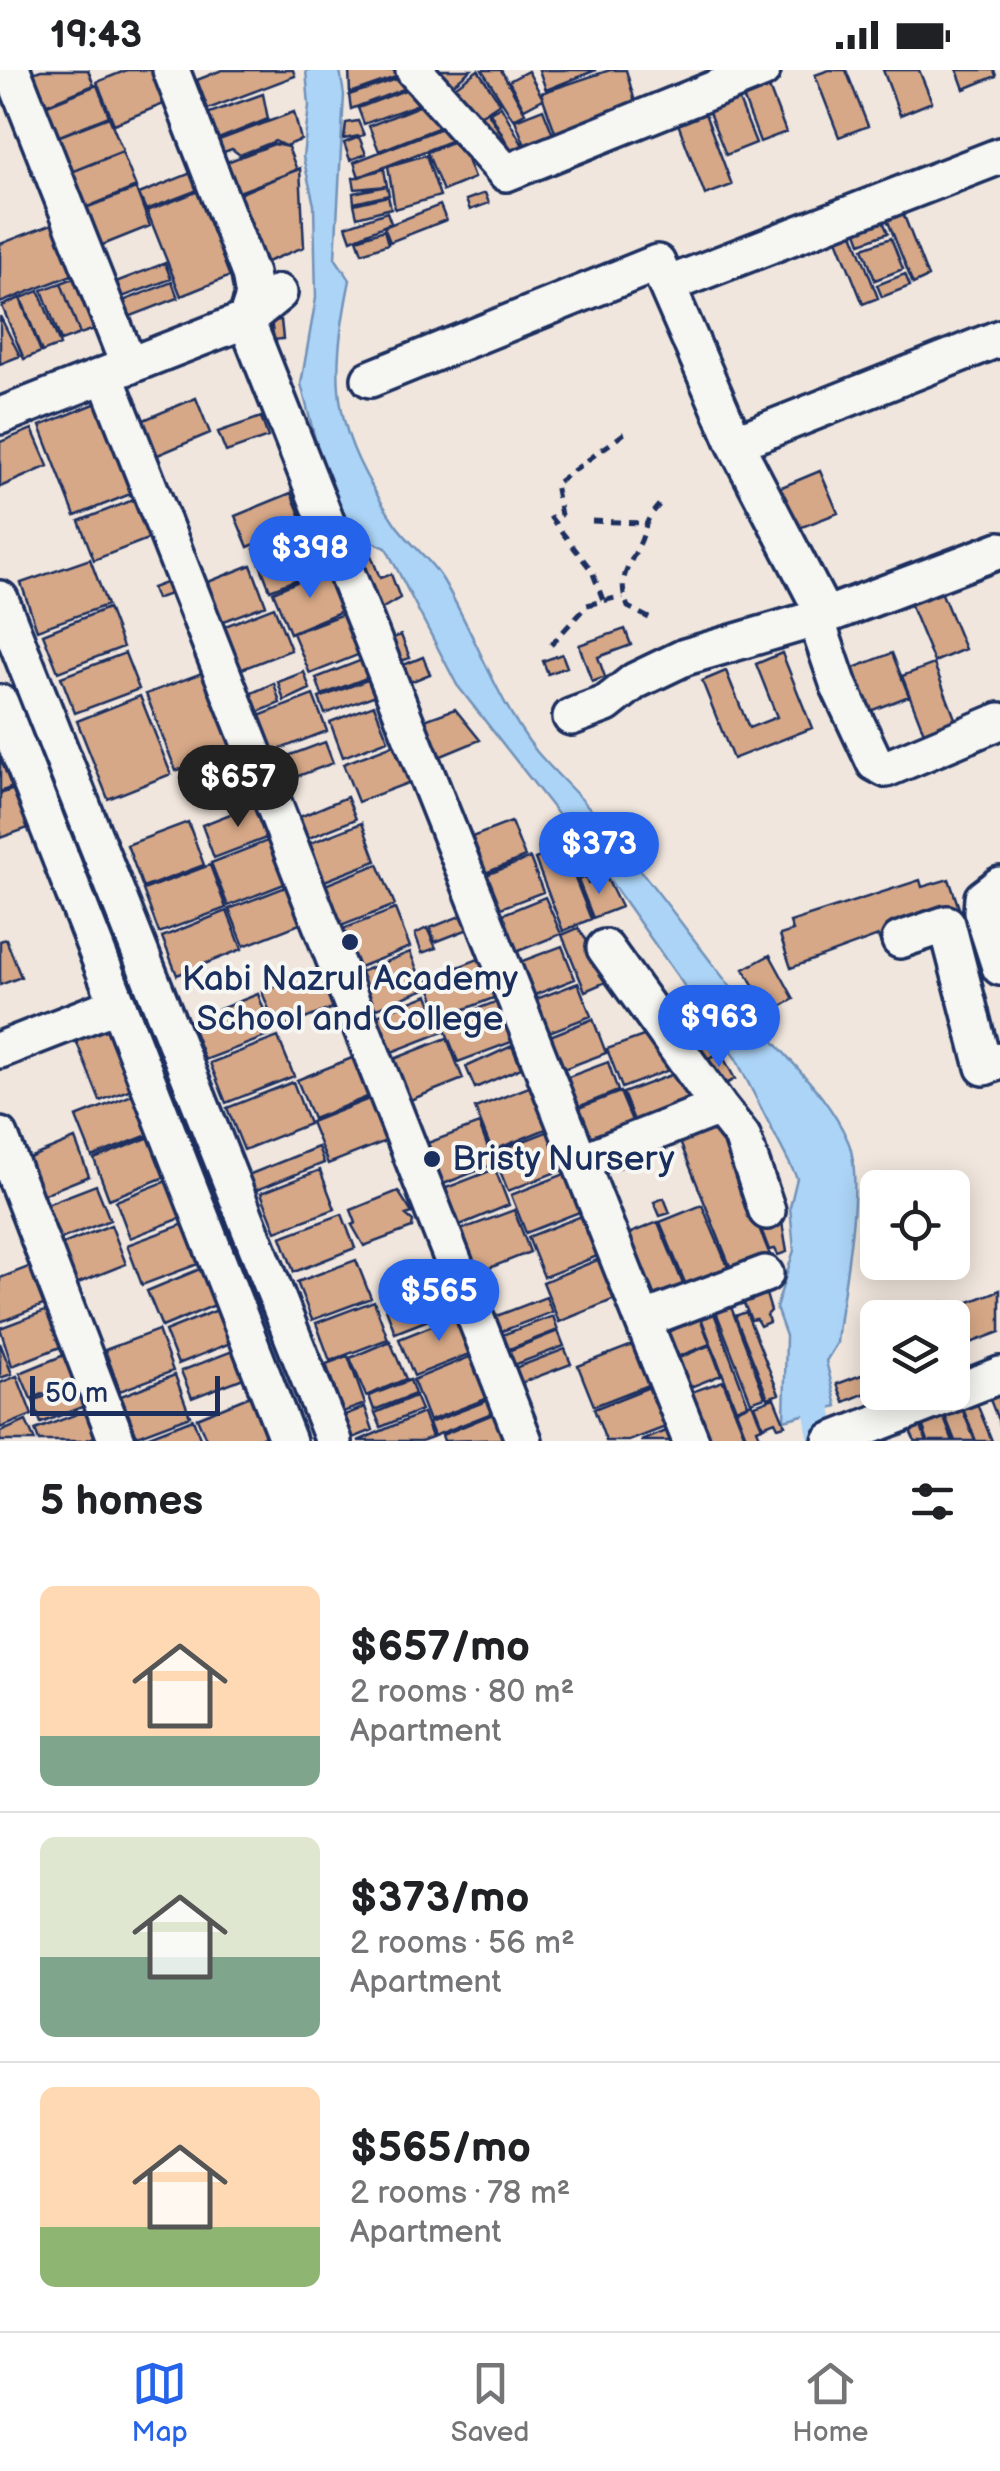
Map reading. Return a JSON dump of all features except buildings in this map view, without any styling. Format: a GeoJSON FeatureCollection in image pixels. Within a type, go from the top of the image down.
{"type":"FeatureCollection","features":[{"type":"Feature","properties":{"kind":"street"},"geometry":{"type":"LineString","coordinates":[[12,70],[117,370],[524,1441]]}},
{"type":"Feature","properties":{"kind":"street"},"geometry":{"type":"LineString","coordinates":[[171,70],[250,274],[254,296],[246,320],[691,1441]]}},
{"type":"Feature","properties":{"kind":"street"},"geometry":{"type":"LineString","coordinates":[[414,70],[506,173],[762,70]]}},
{"type":"Feature","properties":{"kind":"street"},"geometry":{"type":"LineString","coordinates":[[667,285],[1000,156]]}},
{"type":"Feature","properties":{"kind":"street"},"geometry":{"type":"LineString","coordinates":[[370,379],[657,263],[735,443],[820,618],[839,686],[875,763],[886,769],[1000,722]]}},
{"type":"Feature","properties":{"kind":"street"},"geometry":{"type":"LineString","coordinates":[[0,416],[246,320],[279,293]]}},
{"type":"Feature","properties":{"kind":"street"},"geometry":{"type":"LineString","coordinates":[[735,443],[1000,338]]}},
{"type":"Feature","properties":{"kind":"street"},"geometry":{"type":"LineString","coordinates":[[571,717],[606,704],[636,680],[685,656],[820,618],[1000,550]]}},
{"type":"Feature","properties":{"kind":"street"},"geometry":{"type":"LineString","coordinates":[[0,599],[334,1441]]}},
{"type":"Feature","properties":{"kind":"street"},"geometry":{"type":"LineString","coordinates":[[0,703],[288,1441]]}},
{"type":"Feature","properties":{"kind":"street"},"geometry":{"type":"LineString","coordinates":[[1000,885],[983,898],[982,912],[1000,967]]}},
{"type":"Feature","properties":{"kind":"street"},"geometry":{"type":"LineString","coordinates":[[900,940],[947,924],[984,1066],[1000,1060]]}},
{"type":"Feature","properties":{"kind":"street"},"geometry":{"type":"LineString","coordinates":[[605,948],[742,1136],[767,1211]]}},
{"type":"Feature","properties":{"kind":"street"},"geometry":{"type":"LineString","coordinates":[[0,1050],[118,1004]]}},
{"type":"Feature","properties":{"kind":"street"},"geometry":{"type":"LineString","coordinates":[[580,1162],[719,1107]]}},
{"type":"Feature","properties":{"kind":"street"},"geometry":{"type":"LineString","coordinates":[[0,1136],[117,1441]]}},
{"type":"Feature","properties":{"kind":"street"},"geometry":{"type":"LineString","coordinates":[[642,1320],[765,1274]]}},
{"type":"Feature","properties":{"kind":"street"},"geometry":{"type":"LineString","coordinates":[[836,1440],[1000,1375]]}},
{"type":"Feature","properties":{"kind":"path"},"geometry":{"type":"LineString","coordinates":[[603,600],[592,571],[552,518],[562,515],[555,484],[630,430]]}},
{"type":"Feature","properties":{"kind":"path"},"geometry":{"type":"LineString","coordinates":[[649,618],[628,607],[623,596],[625,565],[640,545],[644,523],[659,505]]}},
{"type":"Feature","properties":{"kind":"path"},"geometry":{"type":"LineString","coordinates":[[592,521],[644,523]]}},
{"type":"Feature","properties":{"kind":"path"},"geometry":{"type":"LineString","coordinates":[[551,644],[586,605],[623,596]]}},
{"type":"Feature","properties":{"kind":"water"},"geometry":{"type":"Polygon","coordinates":[[[306,70],[340,70],[344,95],[335,258],[350,280],[338,380],[348,434],[359,461],[394,522],[443,580],[498,689],[537,752],[615,838],[757,1021],[818,1092],[848,1141],[854,1183],[851,1239],[837,1343],[826,1361],[837,1406],[784,1420],[786,1336],[776,1308],[794,1250],[790,1207],[797,1178],[736,1059],[611,882],[457,685],[386,548],[364,538],[333,509],[301,384],[316,298],[314,205],[303,157],[309,106],[306,70]]]}},
{"type":"Feature","properties":{"kind":"waterway"},"geometry":{"type":"LineString","coordinates":[[811,1374],[823,1441]]}},
{"type":"Feature","properties":{"kind":"place","name":"Kabi Nazrul Academy School and College"},"geometry":{"type":"Point","coordinates":[350,942]}},
{"type":"Feature","properties":{"kind":"place","name":"Bristy Nursery"},"geometry":{"type":"Point","coordinates":[432,1159]}}]}
